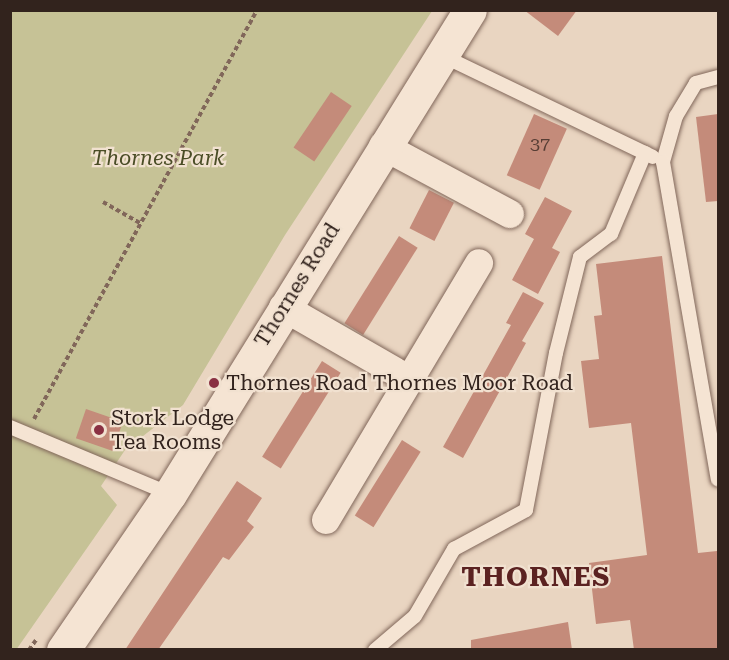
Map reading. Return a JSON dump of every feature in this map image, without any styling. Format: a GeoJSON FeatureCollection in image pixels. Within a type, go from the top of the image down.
{"type":"FeatureCollection","features":[{"type":"Feature","properties":{"kind":"main road","name":"Thornes Road"},"geometry":{"type":"LineString","coordinates":[[63,650],[170,494],[283,307],[470,10]]}},
{"type":"Feature","properties":{"kind":"street"},"geometry":{"type":"LineString","coordinates":[[383,146],[510,214]]}},
{"type":"Feature","properties":{"kind":"street"},"geometry":{"type":"LineString","coordinates":[[326,520],[479,263]]}},
{"type":"Feature","properties":{"kind":"street"},"geometry":{"type":"LineString","coordinates":[[283,307],[410,380]]}},
{"type":"Feature","properties":{"kind":"lane"},"geometry":{"type":"LineString","coordinates":[[441,55],[663,162]]}},
{"type":"Feature","properties":{"kind":"lane"},"geometry":{"type":"LineString","coordinates":[[718,77],[696,83],[676,116],[663,162],[718,479]]}},
{"type":"Feature","properties":{"kind":"lane"},"geometry":{"type":"LineString","coordinates":[[375,650],[415,616],[454,549],[526,510],[556,353],[580,258],[611,234],[645,153]]}},
{"type":"Feature","properties":{"kind":"lane"},"geometry":{"type":"LineString","coordinates":[[10,427],[170,494]]}},
{"type":"Feature","properties":{"kind":"path"},"geometry":{"type":"LineString","coordinates":[[26,435],[257,10]]}},
{"type":"Feature","properties":{"kind":"path"},"geometry":{"type":"LineString","coordinates":[[103,202],[140,223]]}},
{"type":"Feature","properties":{"kind":"green space","name":"Thornes Park"},"geometry":{"type":"Polygon","coordinates":[[[10,11],[432,11],[285,235],[183,405],[125,450],[101,486],[117,505],[16,650],[10,649],[10,11]]]}},
{"type":"Feature","properties":{"kind":"building"},"geometry":{"type":"Polygon","coordinates":[[[524,10],[577,10],[558,36],[524,10]]]}},
{"type":"Feature","properties":{"kind":"building"},"geometry":{"type":"Polygon","coordinates":[[[331,92],[352,106],[314,162],[294,148],[331,92]]]}},
{"type":"Feature","properties":{"kind":"building"},"geometry":{"type":"Polygon","coordinates":[[[534,114],[567,129],[540,190],[507,175],[534,114]]]}},
{"type":"Feature","properties":{"kind":"building"},"geometry":{"type":"Polygon","coordinates":[[[718,114],[718,201],[706,202],[696,117],[718,114]]]}},
{"type":"Feature","properties":{"kind":"building"},"geometry":{"type":"Polygon","coordinates":[[[429,190],[454,203],[434,241],[409,228],[429,190]]]}},
{"type":"Feature","properties":{"kind":"building"},"geometry":{"type":"Polygon","coordinates":[[[545,197],[572,211],[552,248],[560,252],[538,294],[512,280],[534,239],[525,234],[545,197]]]}},
{"type":"Feature","properties":{"kind":"building"},"geometry":{"type":"Polygon","coordinates":[[[399,236],[418,248],[363,335],[344,323],[399,236]]]}},
{"type":"Feature","properties":{"kind":"building"},"geometry":{"type":"Polygon","coordinates":[[[662,256],[698,553],[717,551],[718,650],[634,650],[630,620],[596,624],[589,563],[647,555],[631,423],[589,428],[581,361],[599,359],[594,316],[602,315],[596,264],[662,256]]]}},
{"type":"Feature","properties":{"kind":"building"},"geometry":{"type":"Polygon","coordinates":[[[523,292],[544,303],[522,341],[526,343],[463,458],[443,447],[511,325],[506,323],[523,292]]]}},
{"type":"Feature","properties":{"kind":"building"},"geometry":{"type":"Polygon","coordinates":[[[322,361],[341,373],[281,468],[262,457],[322,361]]]}},
{"type":"Feature","properties":{"kind":"building","name":"Stork Lodge Tea Rooms"},"geometry":{"type":"Polygon","coordinates":[[[86,409],[123,422],[113,451],[76,438],[86,409]]]}},
{"type":"Feature","properties":{"kind":"building"},"geometry":{"type":"Polygon","coordinates":[[[402,440],[421,452],[373,527],[355,515],[402,440]]]}},
{"type":"Feature","properties":{"kind":"building"},"geometry":{"type":"Polygon","coordinates":[[[237,481],[262,498],[247,521],[254,527],[229,560],[223,557],[158,650],[125,650],[237,481]]]}},
{"type":"Feature","properties":{"kind":"building"},"geometry":{"type":"Polygon","coordinates":[[[568,622],[572,650],[471,650],[471,640],[568,622]]]}},
{"type":"Feature","properties":{"kind":"place","name":"Thornes Road Thornes Moor Road"},"geometry":{"type":"Point","coordinates":[214,383]}},
{"type":"Feature","properties":{"kind":"place","name":"Stork Lodge Tea Rooms"},"geometry":{"type":"Point","coordinates":[99,430]}},
{"type":"Feature","properties":{"kind":"district","name":"THORNES"},"geometry":{"type":"Point","coordinates":[536,578]}}]}
